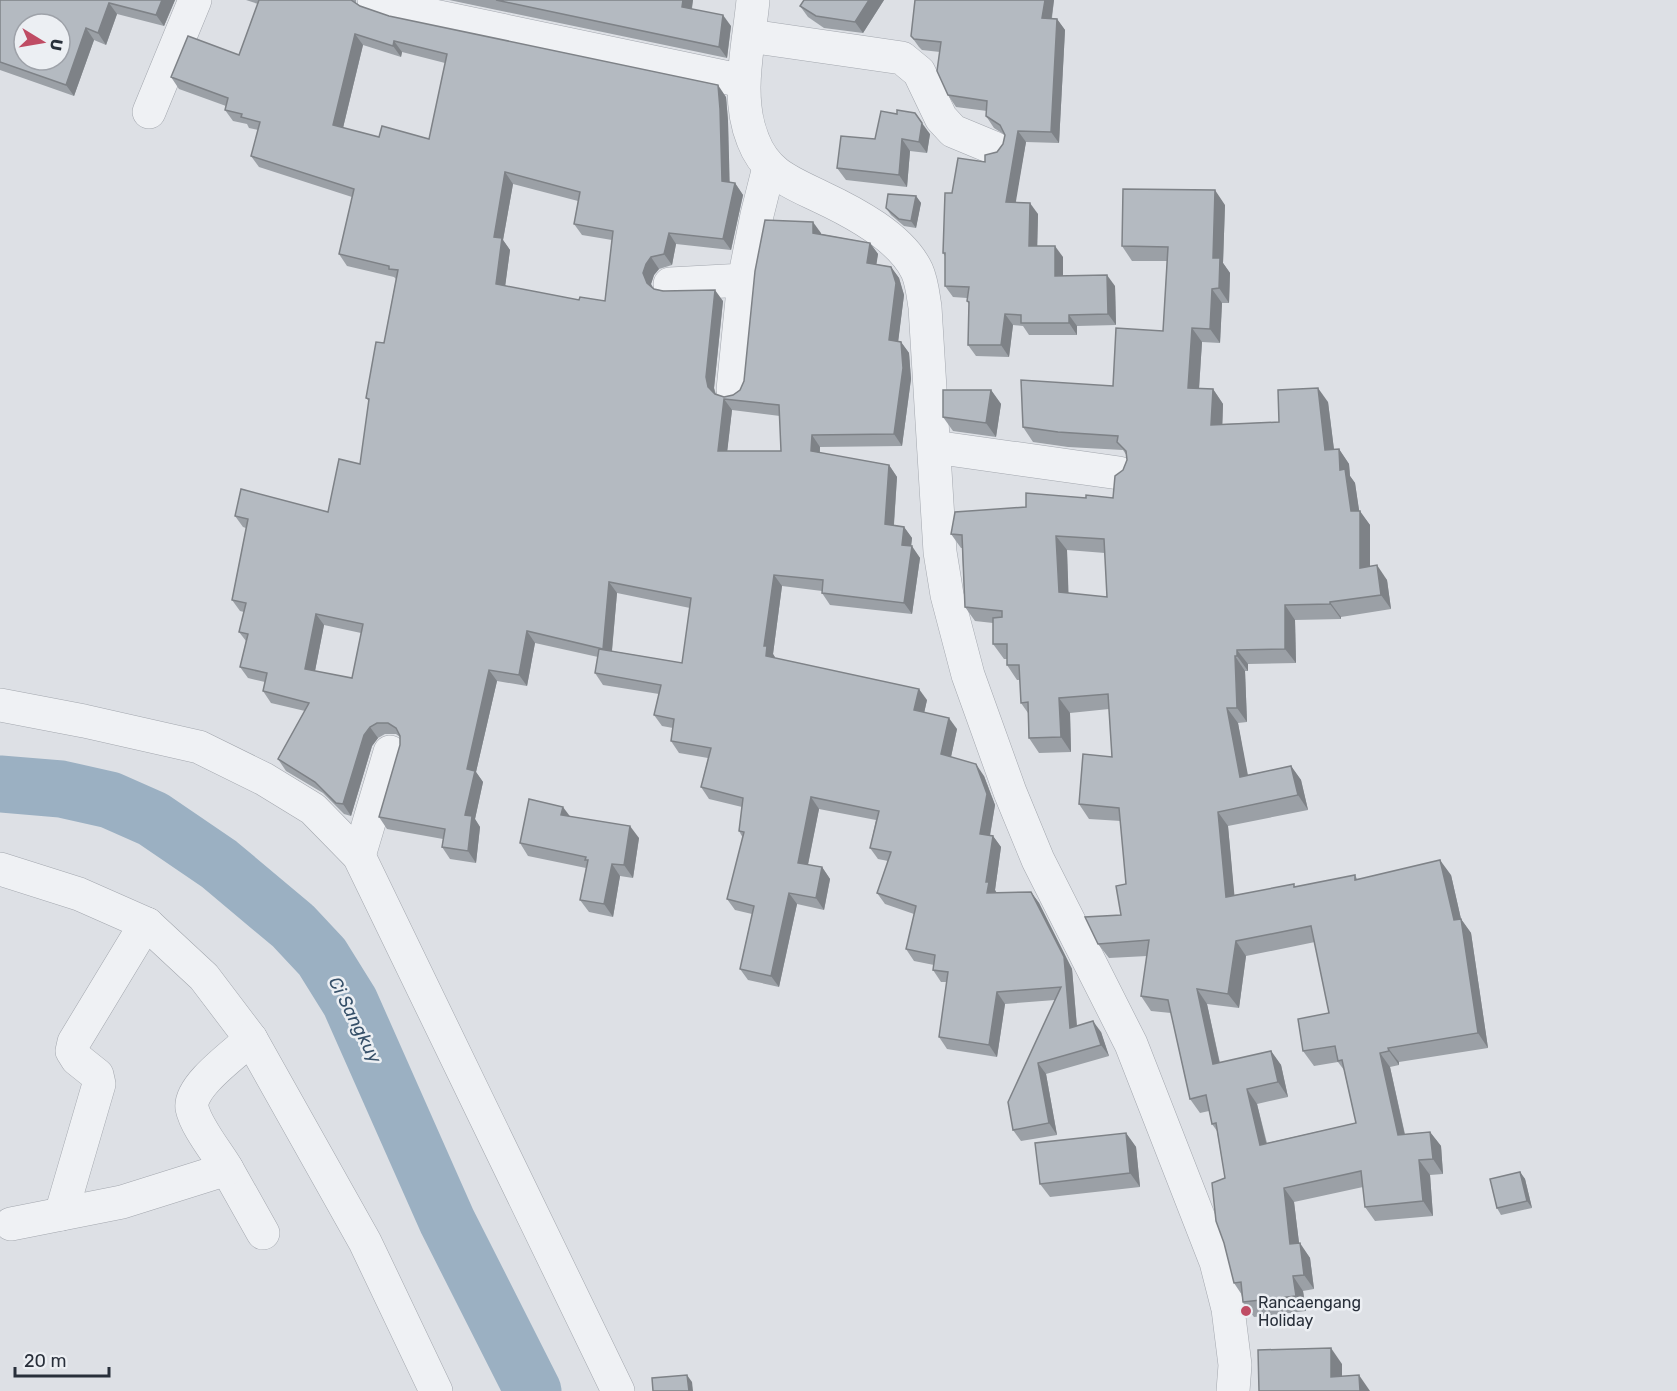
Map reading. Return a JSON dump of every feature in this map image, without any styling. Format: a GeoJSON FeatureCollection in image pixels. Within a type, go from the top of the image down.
{"type":"FeatureCollection","features":[{"type":"Feature","properties":{"kind":"street"},"geometry":{"type":"LineString","coordinates":[[149,112],[195,0]]}},
{"type":"Feature","properties":{"kind":"street"},"geometry":{"type":"LineString","coordinates":[[374,0],[400,9],[744,81]]}},
{"type":"Feature","properties":{"kind":"street"},"geometry":{"type":"LineString","coordinates":[[753,0],[744,81],[752,139],[769,167],[781,178],[844,208],[885,234],[916,270],[925,307],[940,552],[946,595],[969,675],[1010,792],[1038,860],[1131,1044],[1216,1262],[1228,1309],[1234,1365],[1233,1391]]}},
{"type":"Feature","properties":{"kind":"street"},"geometry":{"type":"LineString","coordinates":[[750,36],[902,58],[920,72],[941,118],[953,131],[994,148]]}},
{"type":"Feature","properties":{"kind":"street"},"geometry":{"type":"LineString","coordinates":[[733,390],[744,280],[769,167]]}},
{"type":"Feature","properties":{"kind":"street"},"geometry":{"type":"LineString","coordinates":[[670,284],[744,280]]}},
{"type":"Feature","properties":{"kind":"street"},"geometry":{"type":"LineString","coordinates":[[934,447],[1119,473]]}},
{"type":"Feature","properties":{"kind":"street"},"geometry":{"type":"LineString","coordinates":[[0,705],[199,747],[264,779],[313,809],[359,856],[618,1391]]}},
{"type":"Feature","properties":{"kind":"street"},"geometry":{"type":"LineString","coordinates":[[359,856],[390,752]]}},
{"type":"Feature","properties":{"kind":"street"},"geometry":{"type":"LineString","coordinates":[[0,868],[79,894],[147,924],[204,977],[251,1039],[365,1242],[436,1391]]}},
{"type":"Feature","properties":{"kind":"street"},"geometry":{"type":"LineString","coordinates":[[61,1214],[99,1084],[97,1075],[77,1059],[72,1051],[74,1042],[147,924]]}},
{"type":"Feature","properties":{"kind":"street"},"geometry":{"type":"LineString","coordinates":[[251,1039],[200,1085],[193,1096],[192,1106],[196,1118],[262,1233]]}},
{"type":"Feature","properties":{"kind":"street"},"geometry":{"type":"LineString","coordinates":[[11,1224],[133,1199],[227,1169]]}},
{"type":"Feature","properties":{"kind":"building"},"geometry":{"type":"Polygon","coordinates":[[[0,0],[162,0],[156,15],[109,3],[98,33],[86,28],[72,68],[72,12],[12,12],[12,66],[0,62],[0,0]]]}},
{"type":"Feature","properties":{"kind":"building"},"geometry":{"type":"Polygon","coordinates":[[[259,0],[351,0],[360,6],[389,16],[718,85],[722,181],[735,183],[723,239],[669,233],[664,254],[651,257],[643,273],[647,283],[654,289],[663,291],[715,290],[706,377],[708,387],[715,394],[724,397],[740,390],[744,381],[755,271],[765,220],[813,222],[813,233],[870,243],[867,263],[891,267],[896,283],[889,340],[901,342],[903,368],[894,434],[812,435],[811,451],[889,465],[885,524],[904,527],[902,545],[912,546],[904,603],[822,593],[823,580],[774,575],[764,646],[767,646],[766,656],[919,689],[914,710],[949,718],[941,754],[976,764],[987,794],[980,834],[993,836],[986,882],[989,882],[987,893],[1031,892],[1064,957],[1070,1028],[1093,1021],[1101,1045],[1038,1063],[1049,1123],[1013,1130],[1008,1102],[1061,987],[997,992],[989,1045],[939,1037],[948,972],[933,970],[935,955],[906,949],[916,906],[877,893],[891,852],[870,848],[879,811],[811,797],[798,863],[822,867],[816,898],[789,893],[771,976],[740,969],[754,906],[727,899],[744,832],[739,831],[743,798],[701,787],[711,748],[671,741],[674,719],[654,715],[661,685],[595,673],[599,649],[682,663],[691,598],[609,582],[603,649],[527,631],[519,675],[489,670],[467,769],[475,771],[465,815],[472,816],[468,851],[442,847],[445,829],[379,817],[400,745],[400,736],[396,728],[388,723],[377,723],[370,727],[364,735],[343,804],[336,803],[315,782],[278,759],[309,703],[263,691],[267,673],[240,667],[248,634],[239,632],[246,603],[232,600],[248,519],[235,516],[241,489],[328,512],[339,459],[360,464],[369,399],[366,398],[376,342],[384,343],[398,270],[339,254],[354,189],[251,156],[260,122],[225,110],[228,98],[171,77],[188,36],[239,55],[259,0]],[[355,34],[333,125],[379,137],[382,126],[429,139],[447,54],[394,41],[393,46],[355,34]],[[505,172],[494,237],[502,238],[496,284],[579,300],[580,297],[605,301],[613,231],[574,224],[580,192],[505,172]],[[724,399],[718,451],[781,451],[779,405],[724,399]],[[316,614],[305,669],[352,678],[363,624],[316,614]]]}},
{"type":"Feature","properties":{"kind":"building"},"geometry":{"type":"Polygon","coordinates":[[[496,0],[683,0],[682,7],[723,15],[719,47],[496,0]]]}},
{"type":"Feature","properties":{"kind":"building"},"geometry":{"type":"Polygon","coordinates":[[[804,0],[869,0],[855,22],[816,16],[800,6],[804,0]]]}},
{"type":"Feature","properties":{"kind":"building"},"geometry":{"type":"Polygon","coordinates":[[[915,0],[1045,0],[1042,18],[1057,19],[1051,132],[1018,131],[1006,202],[1030,203],[1029,246],[1055,246],[1055,276],[1107,275],[1108,314],[1069,315],[1069,323],[1021,323],[1021,315],[1005,314],[1001,345],[968,345],[969,287],[945,286],[945,253],[943,253],[945,193],[952,193],[958,158],[985,162],[985,155],[997,152],[1003,144],[1005,135],[1000,125],[986,116],[987,101],[948,95],[937,71],[941,42],[914,39],[911,36],[915,0]]]}},
{"type":"Feature","properties":{"kind":"building"},"geometry":{"type":"Polygon","coordinates":[[[29,72],[71,72],[66,85],[29,72]]]}},
{"type":"Feature","properties":{"kind":"building"},"geometry":{"type":"Polygon","coordinates":[[[897,110],[915,113],[922,123],[919,142],[902,139],[899,175],[837,168],[841,136],[875,139],[881,111],[897,114],[897,110]]]}},
{"type":"Feature","properties":{"kind":"building"},"geometry":{"type":"Polygon","coordinates":[[[1123,189],[1215,190],[1213,258],[1220,258],[1219,288],[1212,289],[1210,329],[1192,328],[1188,388],[1213,389],[1211,425],[1279,422],[1278,390],[1318,388],[1325,450],[1339,449],[1340,470],[1345,469],[1351,511],[1360,511],[1360,568],[1377,565],[1381,595],[1330,602],[1330,604],[1285,605],[1285,649],[1237,650],[1237,656],[1235,656],[1237,708],[1227,708],[1240,777],[1291,766],[1298,795],[1218,812],[1226,897],[1355,875],[1355,880],[1440,860],[1454,920],[1461,919],[1478,1033],[1388,1048],[1389,1051],[1380,1053],[1398,1135],[1430,1132],[1433,1159],[1419,1160],[1423,1201],[1365,1207],[1361,1171],[1284,1188],[1290,1244],[1300,1243],[1304,1275],[1293,1276],[1296,1296],[1243,1302],[1241,1282],[1234,1283],[1216,1221],[1212,1183],[1225,1178],[1216,1123],[1212,1124],[1206,1095],[1190,1099],[1168,1000],[1141,996],[1149,940],[1098,944],[1085,917],[1121,915],[1116,886],[1126,884],[1119,808],[1079,804],[1083,754],[1112,757],[1108,694],[1059,698],[1061,737],[1029,738],[1028,702],[1021,703],[1019,665],[1007,665],[1007,644],[993,644],[993,618],[1002,617],[1002,611],[965,607],[962,535],[951,534],[955,512],[1026,507],[1026,493],[1113,498],[1115,476],[1123,470],[1127,460],[1126,451],[1117,442],[1118,436],[1023,427],[1021,380],[1113,386],[1116,328],[1163,331],[1168,247],[1122,246],[1123,189]],[[1056,536],[1059,592],[1107,597],[1104,539],[1056,536]],[[1311,926],[1236,941],[1228,994],[1197,989],[1213,1064],[1271,1051],[1278,1082],[1247,1089],[1260,1145],[1356,1123],[1342,1060],[1338,1061],[1335,1046],[1303,1051],[1298,1019],[1329,1013],[1311,926]]]}},
{"type":"Feature","properties":{"kind":"building"},"geometry":{"type":"Polygon","coordinates":[[[888,194],[916,196],[911,221],[899,219],[886,208],[888,194]]]}},
{"type":"Feature","properties":{"kind":"building"},"geometry":{"type":"Polygon","coordinates":[[[943,390],[991,390],[986,423],[943,417],[943,390]]]}},
{"type":"Feature","properties":{"kind":"building"},"geometry":{"type":"Polygon","coordinates":[[[529,799],[563,807],[561,815],[630,826],[624,865],[612,864],[604,904],[580,900],[588,860],[585,860],[586,857],[520,843],[529,799]]]}},
{"type":"Feature","properties":{"kind":"building"},"geometry":{"type":"Polygon","coordinates":[[[1126,1133],[1130,1173],[1040,1184],[1035,1143],[1126,1133]]]}},
{"type":"Feature","properties":{"kind":"building"},"geometry":{"type":"Polygon","coordinates":[[[1520,1172],[1527,1201],[1497,1208],[1490,1179],[1520,1172]]]}},
{"type":"Feature","properties":{"kind":"building"},"geometry":{"type":"Polygon","coordinates":[[[1331,1348],[1331,1377],[1359,1375],[1360,1391],[1259,1391],[1258,1350],[1331,1348]]]}},
{"type":"Feature","properties":{"kind":"building"},"geometry":{"type":"Polygon","coordinates":[[[687,1375],[689,1391],[653,1391],[652,1378],[687,1375]]]}},
{"type":"Feature","properties":{"kind":"waterway","name":"Ci Sangkuy"},"geometry":{"type":"LineString","coordinates":[[0,784],[61,789],[110,800],[153,819],[219,864],[293,926],[322,957],[350,1002],[447,1221],[533,1391]]}},
{"type":"Feature","properties":{"kind":"place","name":"Rancaengang Holiday"},"geometry":{"type":"Point","coordinates":[1246,1311]}}]}
